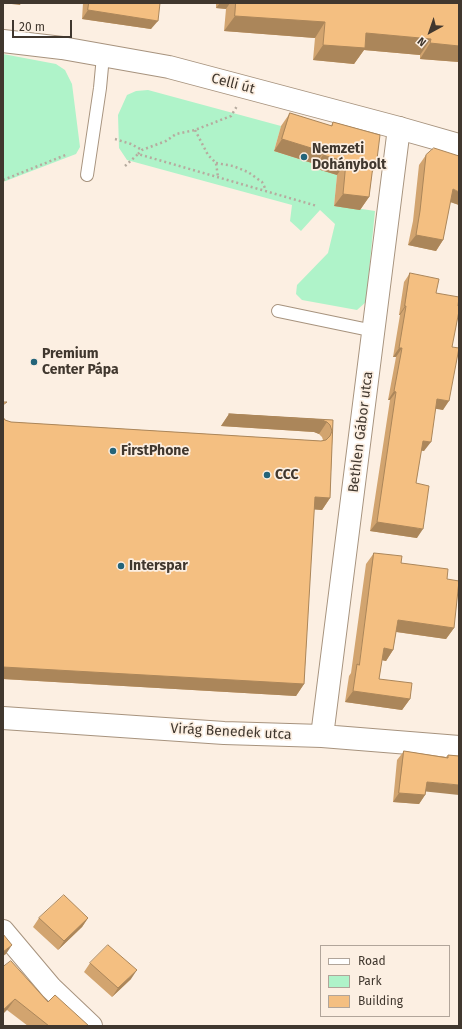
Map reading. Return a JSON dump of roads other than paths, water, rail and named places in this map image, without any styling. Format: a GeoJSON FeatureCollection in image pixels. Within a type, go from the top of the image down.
{"type":"FeatureCollection","features":[{"type":"Feature","properties":{"kind":"street","name":"Celli út"},"geometry":{"type":"LineString","coordinates":[[3,41],[62,48],[169,67],[459,145]]}},
{"type":"Feature","properties":{"kind":"street","name":"Bethlen Gábor utca"},"geometry":{"type":"LineString","coordinates":[[322,736],[399,128]]}},
{"type":"Feature","properties":{"kind":"street","name":"Virág Benedek utca"},"geometry":{"type":"LineString","coordinates":[[3,718],[224,733],[322,736],[459,746]]}},
{"type":"Feature","properties":{"kind":"street"},"geometry":{"type":"LineString","coordinates":[[3,931],[51,988],[91,1026]]}},
{"type":"Feature","properties":{"kind":"lane"},"geometry":{"type":"LineString","coordinates":[[87,175],[100,88],[103,56]]}},
{"type":"Feature","properties":{"kind":"lane"},"geometry":{"type":"LineString","coordinates":[[278,311],[374,331]]}},
{"type":"Feature","properties":{"kind":"place","name":"Nemzeti Dohánybolt"},"geometry":{"type":"Point","coordinates":[304,157]}},
{"type":"Feature","properties":{"kind":"place","name":"Premium Center Pápa"},"geometry":{"type":"Point","coordinates":[34,362]}},
{"type":"Feature","properties":{"kind":"place","name":"FirstPhone"},"geometry":{"type":"Point","coordinates":[113,451]}},
{"type":"Feature","properties":{"kind":"place","name":"CCC"},"geometry":{"type":"Point","coordinates":[267,475]}},
{"type":"Feature","properties":{"kind":"place","name":"Interspar"},"geometry":{"type":"Point","coordinates":[121,566]}}]}
